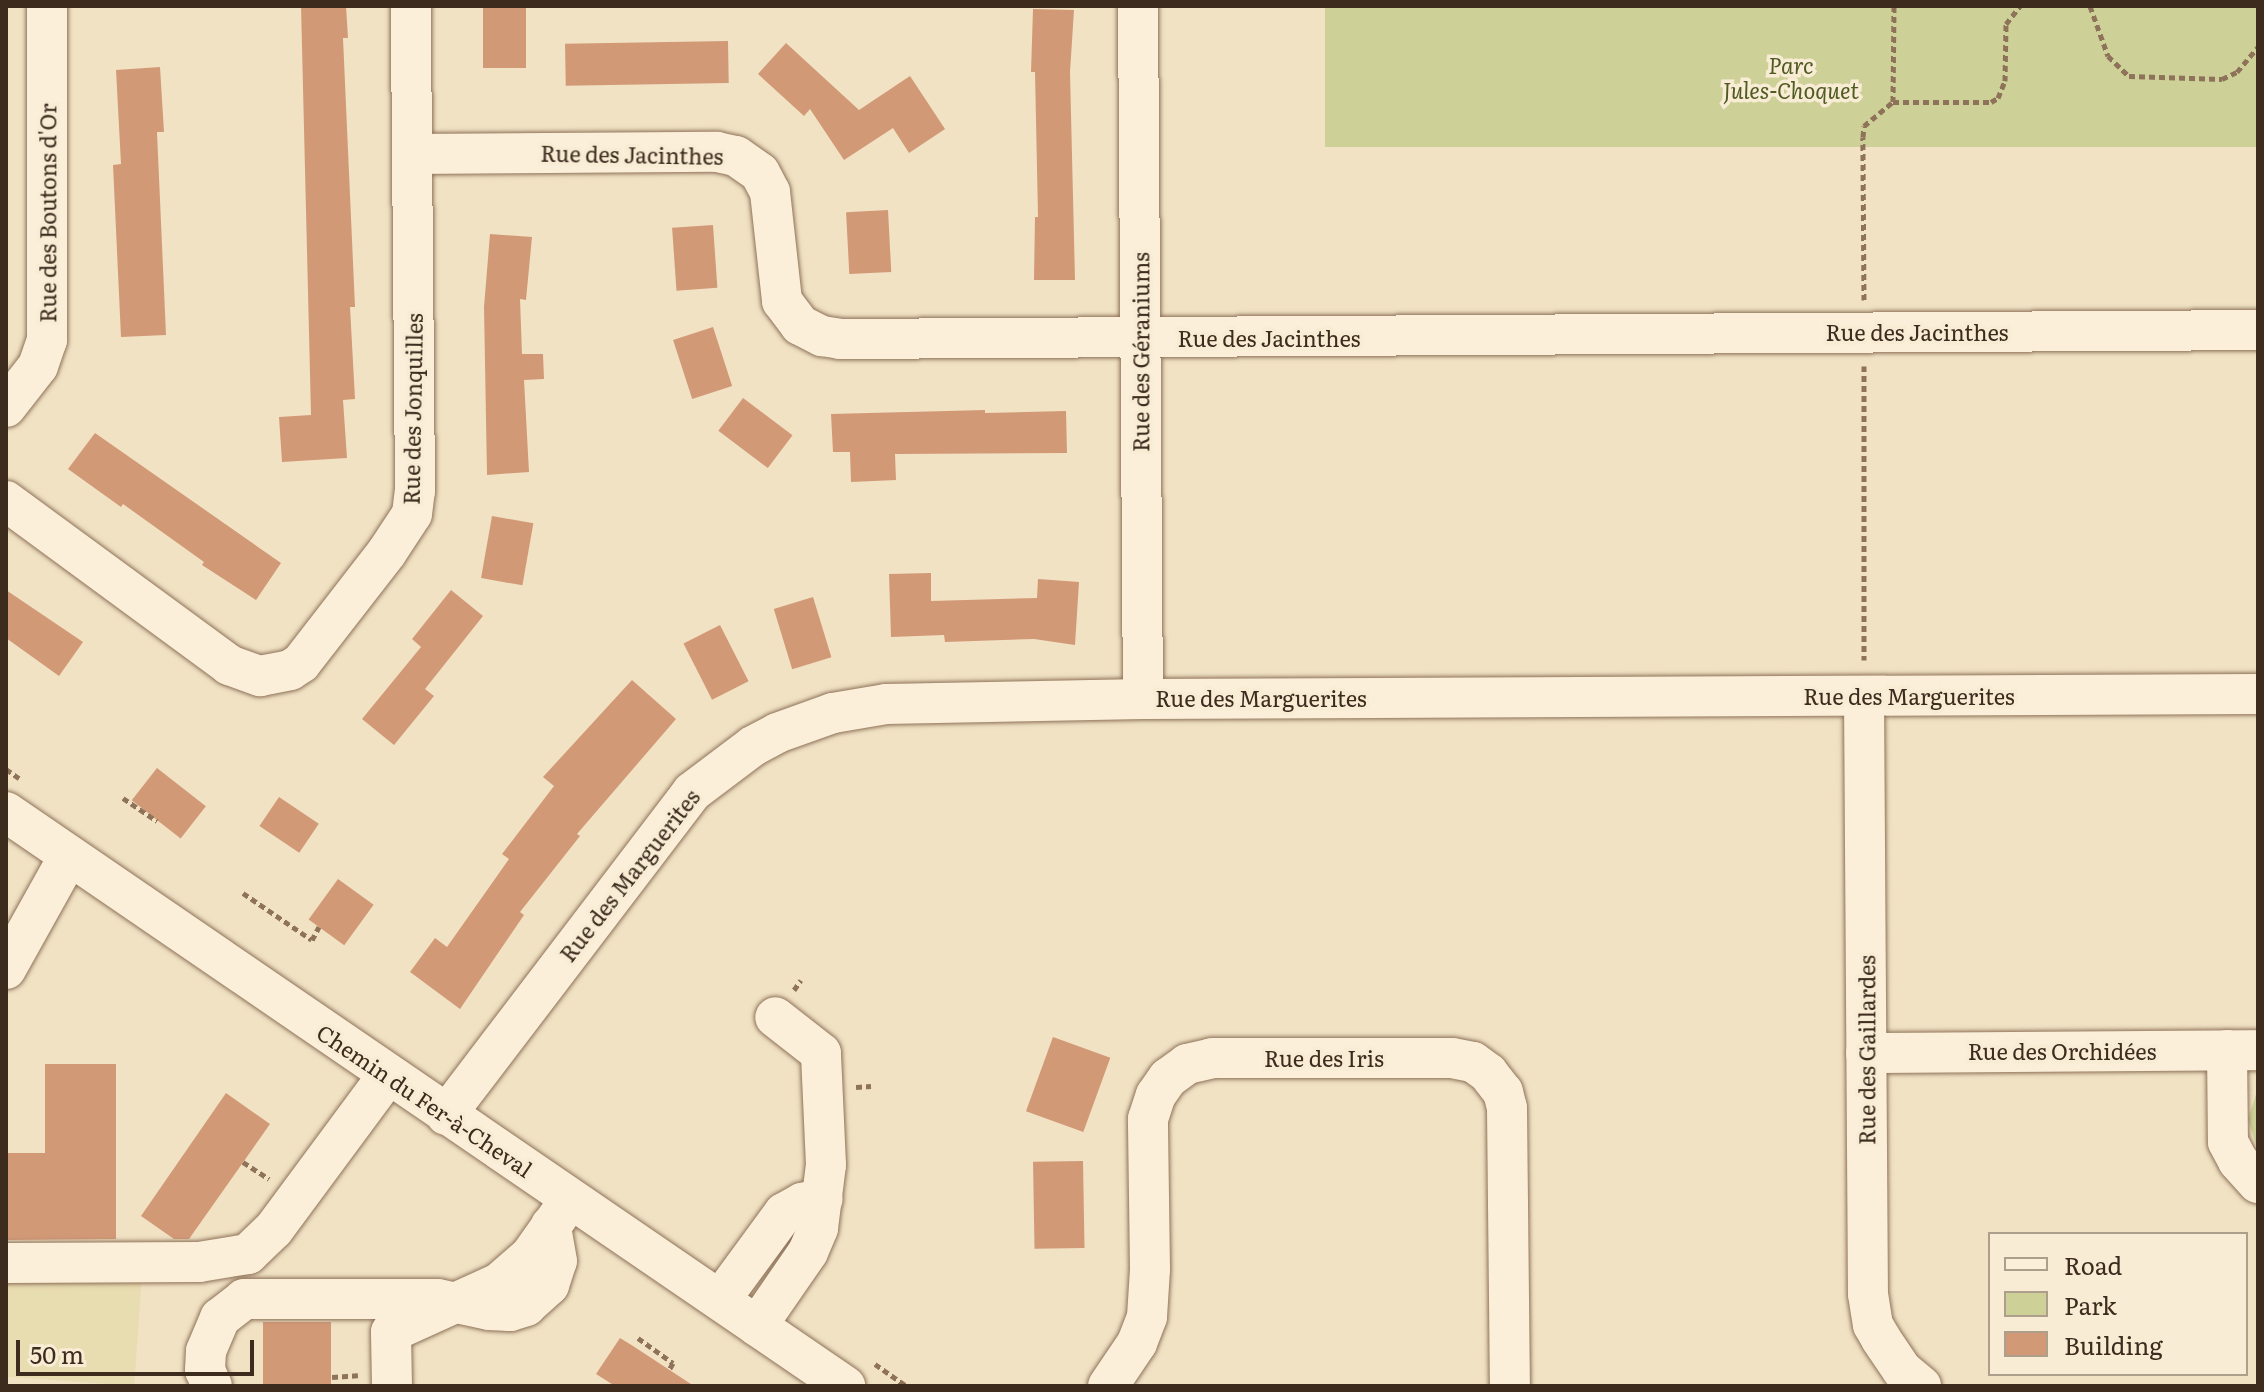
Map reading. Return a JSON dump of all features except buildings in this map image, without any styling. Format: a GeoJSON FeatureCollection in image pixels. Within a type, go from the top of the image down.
{"type":"FeatureCollection","features":[{"type":"Feature","properties":{"kind":"street","name":"Rue des Boutons d'Or"},"geometry":{"type":"LineString","coordinates":[[6,407],[38,366],[47,340],[47,6]]}},
{"type":"Feature","properties":{"kind":"street","name":"Rue des Jonquilles"},"geometry":{"type":"LineString","coordinates":[[6,501],[229,665],[260,676],[290,670],[301,663],[387,552],[412,514],[415,491],[411,6]]}},
{"type":"Feature","properties":{"kind":"street","name":"Rue des Géraniums"},"geometry":{"type":"LineString","coordinates":[[1138,6],[1143,699]]}},
{"type":"Feature","properties":{"kind":"street","name":"Rue des Jacinthes"},"geometry":{"type":"LineString","coordinates":[[412,154],[728,154],[754,167],[766,181],[773,206],[782,301],[792,317],[809,331],[840,339],[2258,330]]}},
{"type":"Feature","properties":{"kind":"street","name":"Rue des Marguerites"},"geometry":{"type":"LineString","coordinates":[[446,1115],[674,813],[707,778],[753,746],[796,725],[866,706],[1864,685],[2258,694]]}},
{"type":"Feature","properties":{"kind":"street","name":"Rue des Gaillardes"},"geometry":{"type":"LineString","coordinates":[[1864,685],[1870,1311],[1892,1355],[1921,1386]]}},
{"type":"Feature","properties":{"kind":"street","name":"Chemin du Fer-à-Cheval"},"geometry":{"type":"LineString","coordinates":[[6,812],[446,1115],[561,1212],[720,1300],[845,1386]]}},
{"type":"Feature","properties":{"kind":"street"},"geometry":{"type":"LineString","coordinates":[[6,969],[69,856]]}},
{"type":"Feature","properties":{"kind":"street"},"geometry":{"type":"LineString","coordinates":[[757,1326],[808,1252],[818,1228],[826,1162],[823,1057],[817,1048],[775,1017]]}},
{"type":"Feature","properties":{"kind":"street","name":"Rue des Orchidées"},"geometry":{"type":"LineString","coordinates":[[1866,1053],[2242,1050]]}},
{"type":"Feature","properties":{"kind":"street"},"geometry":{"type":"LineString","coordinates":[[2242,1050],[2228,1142],[2238,1161],[2258,1183]]}},
{"type":"Feature","properties":{"kind":"street","name":"Rue des Iris"},"geometry":{"type":"LineString","coordinates":[[1108,1386],[1137,1343],[1147,1317],[1150,1269],[1148,1119],[1156,1095],[1168,1078],[1187,1064],[1212,1058],[1452,1058],[1473,1062],[1488,1073],[1503,1092],[1507,1108],[1510,1386]]}},
{"type":"Feature","properties":{"kind":"street"},"geometry":{"type":"LineString","coordinates":[[6,1263],[199,1262],[248,1254],[274,1229],[388,1075]]}},
{"type":"Feature","properties":{"kind":"street"},"geometry":{"type":"LineString","coordinates":[[720,1300],[784,1213],[802,1203],[823,1199]]}},
{"type":"Feature","properties":{"kind":"street"},"geometry":{"type":"LineString","coordinates":[[212,1386],[205,1370],[206,1351],[220,1318],[244,1299],[374,1297],[460,1301],[489,1310],[510,1311],[526,1306],[549,1285],[557,1261],[561,1212]]}},
{"type":"Feature","properties":{"kind":"street"},"geometry":{"type":"LineString","coordinates":[[376,1381],[391,1332],[460,1301]]}},
{"type":"Feature","properties":{"kind":"path"},"geometry":{"type":"LineString","coordinates":[[1894,6],[1893,102],[1991,102],[1998,98],[2005,81],[2006,24],[2020,6]]}},
{"type":"Feature","properties":{"kind":"path"},"geometry":{"type":"LineString","coordinates":[[2090,6],[2108,56],[2129,76],[2222,79],[2237,72],[2258,47]]}},
{"type":"Feature","properties":{"kind":"path","name":"Rue des Jacinthes"},"geometry":{"type":"LineString","coordinates":[[1864,309],[1864,126],[1893,102]]}},
{"type":"Feature","properties":{"kind":"path"},"geometry":{"type":"LineString","coordinates":[[1864,355],[1864,685]]}},
{"type":"Feature","properties":{"kind":"path"},"geometry":{"type":"LineString","coordinates":[[123,798],[157,821]]}},
{"type":"Feature","properties":{"kind":"path"},"geometry":{"type":"LineString","coordinates":[[243,893],[312,940],[319,927]]}},
{"type":"Feature","properties":{"kind":"path"},"geometry":{"type":"LineString","coordinates":[[638,1338],[673,1363],[669,1370]]}},
{"type":"Feature","properties":{"kind":"path"},"geometry":{"type":"LineString","coordinates":[[332,1377],[376,1381]]}},
{"type":"Feature","properties":{"kind":"shaded area"},"geometry":{"type":"Polygon","coordinates":[[[6,1265],[142,1274],[134,1386],[6,1377],[6,1265]]]}},
{"type":"Feature","properties":{"kind":"green space","name":"Parc Jules-Choquet"},"geometry":{"type":"Polygon","coordinates":[[[1325,6],[2258,6],[2258,147],[1325,147],[1325,6]]]}},
{"type":"Feature","properties":{"kind":"green space"},"geometry":{"type":"Polygon","coordinates":[[[2258,1088],[2258,1151],[2248,1119],[2258,1088]]]}}]}
